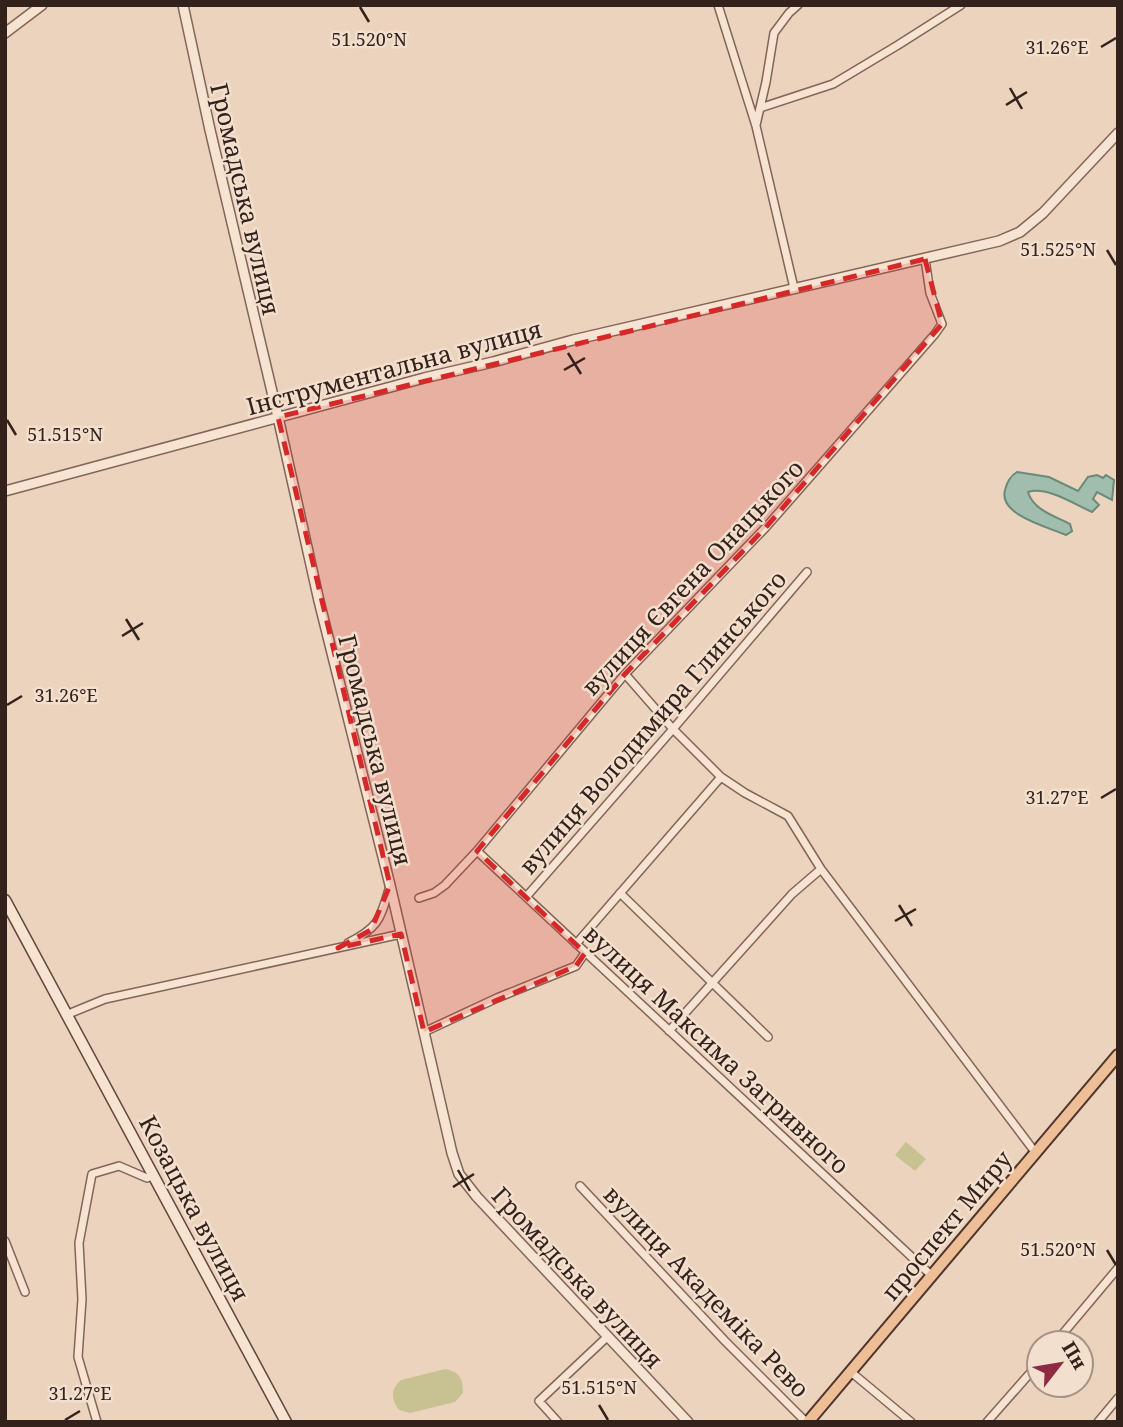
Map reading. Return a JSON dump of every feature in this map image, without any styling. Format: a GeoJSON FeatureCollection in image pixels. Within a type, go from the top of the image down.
{"type":"FeatureCollection","features":[{"type":"Feature","properties":{"kind":"main road","name":"Козацька вулиця"},"geometry":{"type":"LineString","coordinates":[[5,900],[286,1422]]}},
{"type":"Feature","properties":{"kind":"main road","name":"проспект Миру"},"geometry":{"type":"LineString","coordinates":[[807,1422],[1118,1055]]}},
{"type":"Feature","properties":{"kind":"street"},"geometry":{"type":"LineString","coordinates":[[5,33],[42,5]]}},
{"type":"Feature","properties":{"kind":"street","name":"Громадська вулиця"},"geometry":{"type":"LineString","coordinates":[[183,5],[322,611],[459,1174],[477,1197],[688,1422]]}},
{"type":"Feature","properties":{"kind":"street"},"geometry":{"type":"LineString","coordinates":[[718,5],[756,126],[794,288]]}},
{"type":"Feature","properties":{"kind":"street"},"geometry":{"type":"LineString","coordinates":[[756,126],[774,33],[798,5]]}},
{"type":"Feature","properties":{"kind":"street"},"geometry":{"type":"LineString","coordinates":[[760,108],[833,84],[961,5]]}},
{"type":"Feature","properties":{"kind":"street","name":"Інструментальна вулиця"},"geometry":{"type":"LineString","coordinates":[[5,491],[573,340],[999,241],[1020,232],[1057,200],[1118,134]]}},
{"type":"Feature","properties":{"kind":"street","name":"вулиця Євгена Онацького"},"geometry":{"type":"LineString","coordinates":[[419,898],[434,893],[445,885],[477,851],[625,674],[767,526],[942,324],[930,293],[925,259]]}},
{"type":"Feature","properties":{"kind":"street","name":"вулиця Володимира Глинського"},"geometry":{"type":"LineString","coordinates":[[526,897],[807,572]]}},
{"type":"Feature","properties":{"kind":"street"},"geometry":{"type":"LineString","coordinates":[[625,674],[721,776],[745,793],[788,816],[821,869],[1035,1152]]}},
{"type":"Feature","properties":{"kind":"street"},"geometry":{"type":"LineString","coordinates":[[576,944],[721,776]]}},
{"type":"Feature","properties":{"kind":"street","name":"вулиця Максима Загривного"},"geometry":{"type":"LineString","coordinates":[[477,851],[931,1275]]}},
{"type":"Feature","properties":{"kind":"street"},"geometry":{"type":"LineString","coordinates":[[669,1031],[792,894],[821,869]]}},
{"type":"Feature","properties":{"kind":"street"},"geometry":{"type":"LineString","coordinates":[[338,948],[372,930],[382,912],[390,886]]}},
{"type":"Feature","properties":{"kind":"street"},"geometry":{"type":"LineString","coordinates":[[620,893],[768,1037]]}},
{"type":"Feature","properties":{"kind":"street"},"geometry":{"type":"LineString","coordinates":[[66,1014],[105,999],[401,934]]}},
{"type":"Feature","properties":{"kind":"street"},"geometry":{"type":"LineString","coordinates":[[424,1032],[497,998],[576,966],[585,953]]}},
{"type":"Feature","properties":{"kind":"street"},"geometry":{"type":"LineString","coordinates":[[97,1422],[78,1357],[82,1299],[79,1243],[92,1174],[119,1166],[147,1178],[154,1175]]}},
{"type":"Feature","properties":{"kind":"street","name":"вулиця Академіка Рево"},"geometry":{"type":"LineString","coordinates":[[580,1186],[725,1341],[807,1422]]}},
{"type":"Feature","properties":{"kind":"street"},"geometry":{"type":"LineString","coordinates":[[5,1241],[25,1292]]}},
{"type":"Feature","properties":{"kind":"street"},"geometry":{"type":"LineString","coordinates":[[1067,1329],[1118,1268]]}},
{"type":"Feature","properties":{"kind":"street"},"geometry":{"type":"LineString","coordinates":[[558,1422],[539,1401],[607,1337]]}},
{"type":"Feature","properties":{"kind":"street"},"geometry":{"type":"LineString","coordinates":[[851,1372],[911,1422]]}},
{"type":"Feature","properties":{"kind":"street"},"geometry":{"type":"LineString","coordinates":[[987,1422],[1025,1379]]}},
{"type":"Feature","properties":{"kind":"street"},"geometry":{"type":"LineString","coordinates":[[1098,1422],[1118,1398]]}},
{"type":"Feature","properties":{"kind":"highlighted area"},"geometry":{"type":"Polygon","coordinates":[[[925,259],[942,324],[767,526],[625,674],[477,851],[585,953],[576,966],[424,1032],[401,934],[338,948],[371,930],[390,885],[278,417],[925,259]]]}},
{"type":"Feature","properties":{"kind":"shaded area"},"geometry":{"type":"Polygon","coordinates":[[[1017,472],[1049,477],[1078,491],[1088,477],[1097,475],[1103,478],[1106,475],[1114,480],[1112,500],[1097,492],[1093,499],[1099,505],[1092,512],[1043,491],[1028,492],[1040,508],[1070,524],[1072,531],[1066,535],[1026,519],[1009,506],[1005,499],[1005,490],[1012,475],[1017,472]]]}},
{"type":"Feature","properties":{"kind":"shaded area"},"geometry":{"type":"Polygon","coordinates":[[[906,1142],[926,1159],[915,1171],[895,1155],[906,1142]]]}},
{"type":"Feature","properties":{"kind":"shaded area"},"geometry":{"type":"Polygon","coordinates":[[[445,1369],[457,1374],[461,1380],[463,1393],[455,1402],[410,1413],[399,1410],[393,1395],[401,1380],[445,1369]]]}}]}
